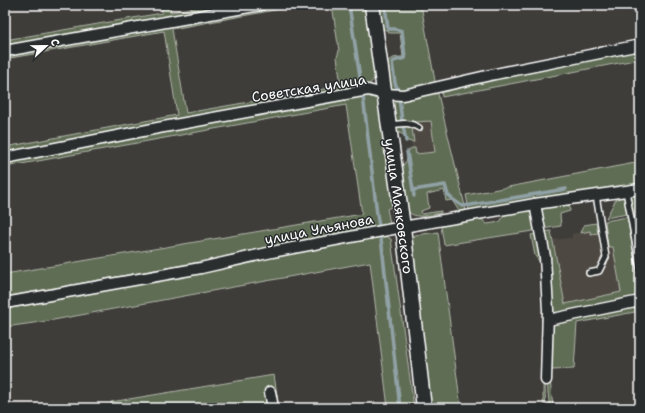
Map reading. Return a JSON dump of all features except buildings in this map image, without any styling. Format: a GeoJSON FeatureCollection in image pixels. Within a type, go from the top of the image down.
{"type":"FeatureCollection","features":[{"type":"Feature","properties":{"kind":"main road","name":"улица Маяковского"},"geometry":{"type":"LineString","coordinates":[[372,5],[403,227],[424,408]]}},
{"type":"Feature","properties":{"kind":"street"},"geometry":{"type":"LineString","coordinates":[[5,51],[261,5]]}},
{"type":"Feature","properties":{"kind":"street","name":"Советская улица"},"geometry":{"type":"LineString","coordinates":[[5,158],[158,128],[368,90],[384,94],[403,95],[495,74],[640,45]]}},
{"type":"Feature","properties":{"kind":"street","name":"улица Ульянова"},"geometry":{"type":"LineString","coordinates":[[5,303],[201,268],[272,252],[403,227],[535,204],[640,189]]}},
{"type":"Feature","properties":{"kind":"street"},"geometry":{"type":"LineString","coordinates":[[535,204],[545,257],[548,320],[546,380]]}},
{"type":"Feature","properties":{"kind":"street"},"geometry":{"type":"LineString","coordinates":[[548,320],[640,302]]}},
{"type":"Feature","properties":{"kind":"street"},"geometry":{"type":"LineString","coordinates":[[270,392],[273,408]]}},
{"type":"Feature","properties":{"kind":"lane"},"geometry":{"type":"LineString","coordinates":[[388,125],[407,123],[419,128]]}},
{"type":"Feature","properties":{"kind":"lane"},"geometry":{"type":"LineString","coordinates":[[626,191],[640,269]]}},
{"type":"Feature","properties":{"kind":"lane"},"geometry":{"type":"LineString","coordinates":[[589,273],[599,271],[606,257],[596,195]]}},
{"type":"Feature","properties":{"kind":"shaded area"},"geometry":{"type":"Polygon","coordinates":[[[431,120],[435,152],[415,154],[415,148],[412,148],[411,142],[414,141],[412,128],[416,122],[431,120]]]}},
{"type":"Feature","properties":{"kind":"shaded area"},"geometry":{"type":"Polygon","coordinates":[[[590,231],[591,234],[598,233],[600,248],[613,246],[622,292],[565,304],[552,240],[572,238],[572,234],[590,231]]]}},
{"type":"Feature","properties":{"kind":"green space"},"geometry":{"type":"Polygon","coordinates":[[[161,5],[170,5],[171,12],[207,5],[235,5],[5,46],[5,40],[162,13],[161,5]]]}},
{"type":"Feature","properties":{"kind":"green space"},"geometry":{"type":"Polygon","coordinates":[[[282,5],[302,5],[172,29],[186,113],[341,86],[337,57],[339,51],[332,5],[365,5],[375,78],[369,85],[359,90],[5,153],[5,147],[177,115],[164,31],[5,59],[5,55],[282,5]]]}},
{"type":"Feature","properties":{"kind":"green space"},"geometry":{"type":"Polygon","coordinates":[[[377,5],[421,5],[436,86],[403,93],[389,91],[385,64],[393,58],[403,57],[400,33],[390,33],[380,26],[377,5]]]}},
{"type":"Feature","properties":{"kind":"green space"},"geometry":{"type":"Polygon","coordinates":[[[640,48],[640,59],[442,97],[441,89],[640,48]]]}},
{"type":"Feature","properties":{"kind":"green space"},"geometry":{"type":"Polygon","coordinates":[[[437,90],[466,210],[459,211],[452,200],[446,201],[444,190],[427,194],[429,208],[421,211],[422,214],[441,211],[441,213],[428,216],[419,216],[411,214],[407,211],[400,169],[407,160],[407,152],[412,148],[415,148],[416,154],[435,152],[431,121],[416,122],[415,124],[394,120],[390,99],[437,90]]]}},
{"type":"Feature","properties":{"kind":"green space"},"geometry":{"type":"Polygon","coordinates":[[[369,96],[380,101],[393,206],[387,209],[390,223],[386,226],[5,297],[5,274],[362,214],[346,105],[5,167],[5,162],[182,127],[369,96]]]}},
{"type":"Feature","properties":{"kind":"green space"},"geometry":{"type":"Polygon","coordinates":[[[406,126],[412,128],[414,142],[405,140],[404,135],[395,131],[394,128],[406,126]]]}},
{"type":"Feature","properties":{"kind":"green space"},"geometry":{"type":"Polygon","coordinates":[[[640,162],[640,184],[469,210],[466,195],[640,162]]]}},
{"type":"Feature","properties":{"kind":"green space"},"geometry":{"type":"Polygon","coordinates":[[[640,194],[640,211],[632,213],[629,195],[640,194]]]}},
{"type":"Feature","properties":{"kind":"green space"},"geometry":{"type":"Polygon","coordinates":[[[624,196],[627,214],[606,218],[617,197],[624,196]]]}},
{"type":"Feature","properties":{"kind":"green space"},"geometry":{"type":"Polygon","coordinates":[[[569,204],[570,211],[560,214],[561,226],[542,229],[540,208],[569,204]]]}},
{"type":"Feature","properties":{"kind":"green space"},"geometry":{"type":"Polygon","coordinates":[[[534,209],[539,230],[444,245],[441,226],[481,219],[487,224],[500,222],[504,215],[534,209]]]}},
{"type":"Feature","properties":{"kind":"green space"},"geometry":{"type":"Polygon","coordinates":[[[632,216],[638,216],[639,223],[637,223],[640,248],[638,248],[632,216]]]}},
{"type":"Feature","properties":{"kind":"green space"},"geometry":{"type":"Polygon","coordinates":[[[627,217],[637,270],[640,270],[640,311],[577,323],[574,369],[552,370],[550,379],[553,408],[550,408],[548,393],[542,232],[551,231],[565,304],[621,292],[613,247],[608,247],[605,221],[627,217]]]}},
{"type":"Feature","properties":{"kind":"green space"},"geometry":{"type":"Polygon","coordinates":[[[596,223],[598,233],[591,234],[590,231],[581,233],[584,225],[596,223]]]}},
{"type":"Feature","properties":{"kind":"green space"},"geometry":{"type":"Polygon","coordinates":[[[438,232],[461,408],[428,408],[410,243],[415,235],[438,232]]]}},
{"type":"Feature","properties":{"kind":"green space"},"geometry":{"type":"Polygon","coordinates":[[[539,233],[547,310],[545,383],[546,408],[544,408],[543,396],[544,310],[540,262],[535,256],[531,235],[539,233]]]}},
{"type":"Feature","properties":{"kind":"green space"},"geometry":{"type":"Polygon","coordinates":[[[386,236],[391,239],[414,408],[388,408],[370,262],[48,321],[5,327],[5,311],[11,308],[197,274],[275,257],[386,236]]]}},
{"type":"Feature","properties":{"kind":"green space"},"geometry":{"type":"Polygon","coordinates":[[[274,375],[279,408],[112,408],[111,402],[274,375]]]}},
{"type":"Feature","properties":{"kind":"waterway"},"geometry":{"type":"LineString","coordinates":[[349,5],[364,104],[382,246],[400,408]]}},
{"type":"Feature","properties":{"kind":"waterway"},"geometry":{"type":"LineString","coordinates":[[385,5],[388,29],[402,31],[405,58],[392,62],[395,83],[398,90],[402,121]]}},
{"type":"Feature","properties":{"kind":"waterway"},"geometry":{"type":"LineString","coordinates":[[403,126],[406,141]]}},
{"type":"Feature","properties":{"kind":"waterway"},"geometry":{"type":"LineString","coordinates":[[407,152],[414,196]]}},
{"type":"Feature","properties":{"kind":"waterway"},"geometry":{"type":"LineString","coordinates":[[413,190],[445,185],[448,195],[462,206],[566,189]]}}]}
